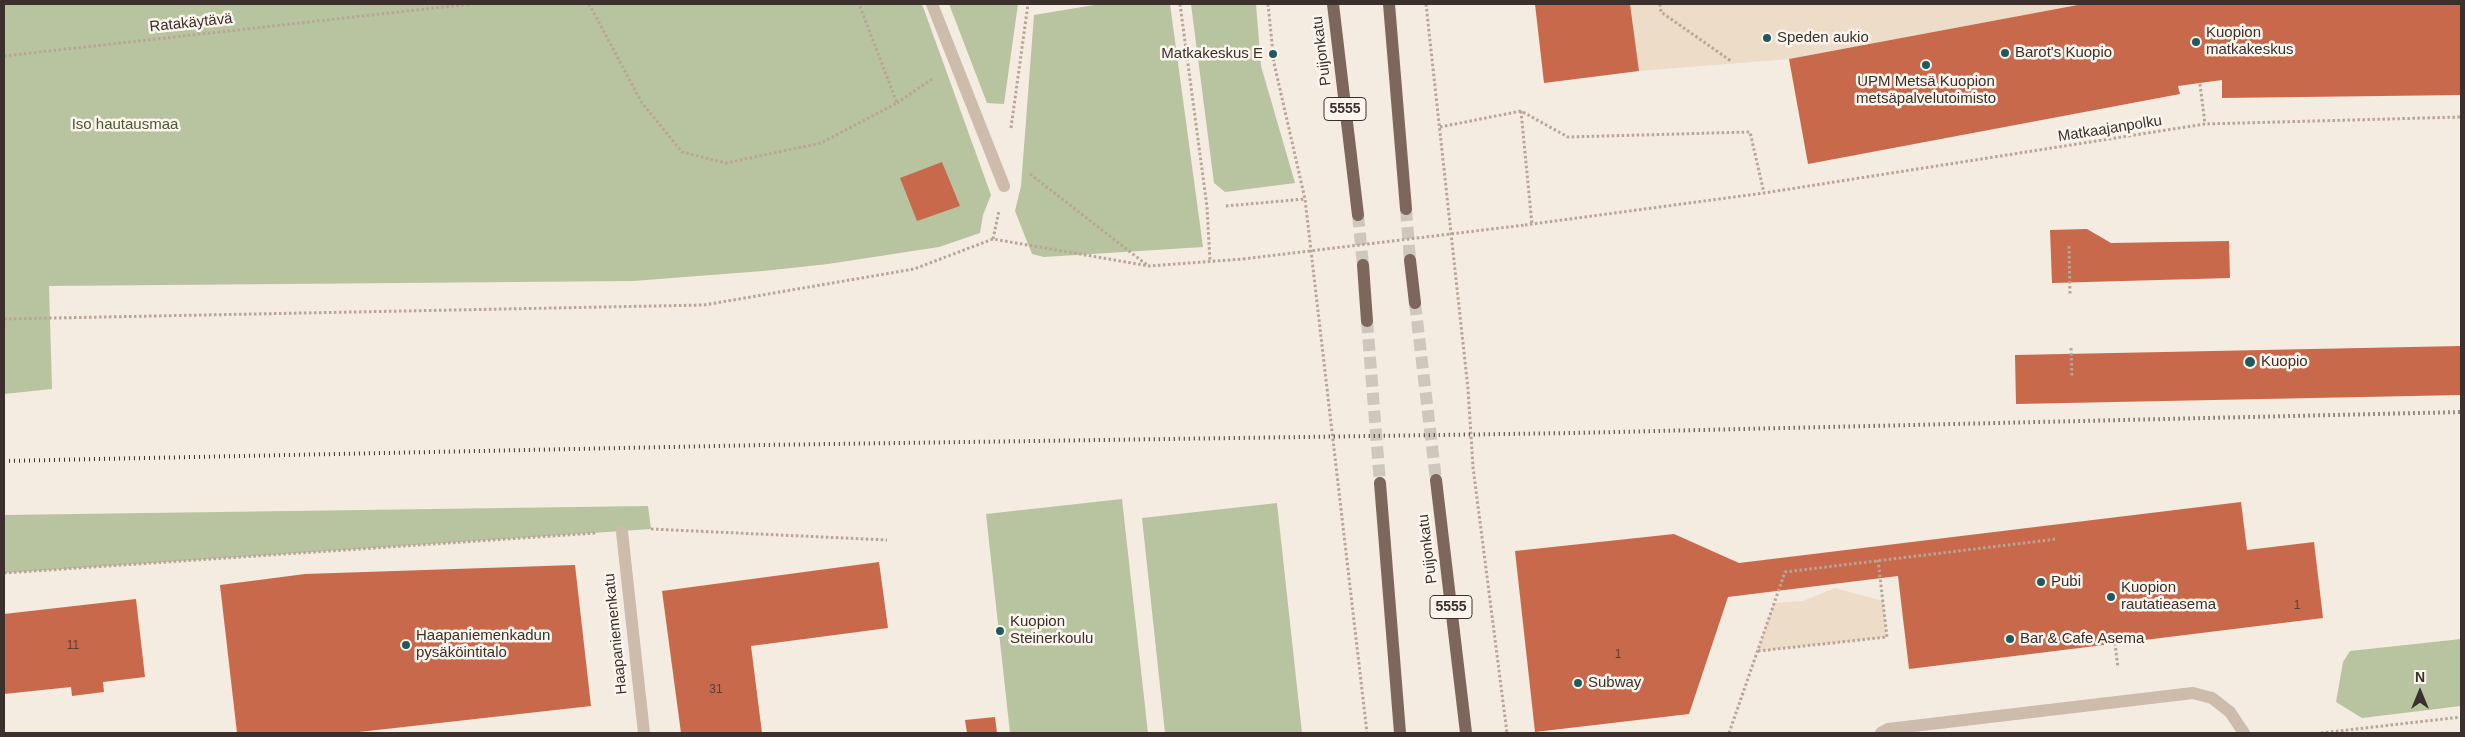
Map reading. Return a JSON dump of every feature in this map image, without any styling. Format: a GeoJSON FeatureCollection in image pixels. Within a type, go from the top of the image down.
{"type":"FeatureCollection","features":[{"type":"Feature","properties":{"kind":"main road","name":"Puijonkatu"},"geometry":{"type":"LineString","coordinates":[[1333,4],[1358,215]]}},
{"type":"Feature","properties":{"kind":"main road"},"geometry":{"type":"LineString","coordinates":[[1389,4],[1406,209]]}},
{"type":"Feature","properties":{"kind":"main road"},"geometry":{"type":"LineString","coordinates":[[1410,260],[1415,303]]}},
{"type":"Feature","properties":{"kind":"main road"},"geometry":{"type":"LineString","coordinates":[[1363,266],[1367,321]]}},
{"type":"Feature","properties":{"kind":"main road","name":"Puijonkatu"},"geometry":{"type":"LineString","coordinates":[[1436,480],[1466,733]]}},
{"type":"Feature","properties":{"kind":"main road"},"geometry":{"type":"LineString","coordinates":[[1380,483],[1400,733]]}},
{"type":"Feature","properties":{"kind":"lane"},"geometry":{"type":"LineString","coordinates":[[932,4],[1004,186]]}},
{"type":"Feature","properties":{"kind":"lane","name":"Haapaniemenkatu"},"geometry":{"type":"LineString","coordinates":[[622,532],[644,733]]}},
{"type":"Feature","properties":{"kind":"lane"},"geometry":{"type":"LineString","coordinates":[[1881,733],[1888,729],[2193,693],[2212,698],[2230,712],[2244,733]]}},
{"type":"Feature","properties":{"kind":"path","name":"Ratakäytävä"},"geometry":{"type":"LineString","coordinates":[[4,56],[470,4]]}},
{"type":"Feature","properties":{"kind":"path"},"geometry":{"type":"LineString","coordinates":[[589,4],[642,103],[682,152],[726,163],[821,143],[897,103],[955,64]]}},
{"type":"Feature","properties":{"kind":"path"},"geometry":{"type":"LineString","coordinates":[[859,4],[897,103]]}},
{"type":"Feature","properties":{"kind":"path"},"geometry":{"type":"LineString","coordinates":[[1011,130],[1028,4]]}},
{"type":"Feature","properties":{"kind":"path"},"geometry":{"type":"LineString","coordinates":[[1180,4],[1207,207],[1210,262]]}},
{"type":"Feature","properties":{"kind":"path"},"geometry":{"type":"LineString","coordinates":[[1268,4],[1274,63],[1305,199],[1367,733]]}},
{"type":"Feature","properties":{"kind":"path"},"geometry":{"type":"LineString","coordinates":[[1426,4],[1468,389],[1473,468],[1507,733]]}},
{"type":"Feature","properties":{"kind":"path"},"geometry":{"type":"LineString","coordinates":[[1660,4],[1661,12],[1731,61]]}},
{"type":"Feature","properties":{"kind":"path"},"geometry":{"type":"LineString","coordinates":[[2200,84],[2205,124]]}},
{"type":"Feature","properties":{"kind":"path"},"geometry":{"type":"LineString","coordinates":[[1440,127],[1521,111],[1568,137],[1750,132],[1764,193]]}},
{"type":"Feature","properties":{"kind":"path"},"geometry":{"type":"LineString","coordinates":[[1521,111],[1532,225]]}},
{"type":"Feature","properties":{"kind":"path","name":"Matkaajanpolku"},"geometry":{"type":"LineString","coordinates":[[4,319],[704,305],[914,270],[993,239],[1149,266],[1210,262],[1532,225],[1764,193],[2205,124],[2461,117]]}},
{"type":"Feature","properties":{"kind":"path"},"geometry":{"type":"LineString","coordinates":[[1024,169],[1149,266]]}},
{"type":"Feature","properties":{"kind":"path"},"geometry":{"type":"LineString","coordinates":[[1226,206],[1305,199]]}},
{"type":"Feature","properties":{"kind":"path"},"geometry":{"type":"LineString","coordinates":[[2069,246],[2070,296]]}},
{"type":"Feature","properties":{"kind":"path"},"geometry":{"type":"LineString","coordinates":[[2071,348],[2072,378]]}},
{"type":"Feature","properties":{"kind":"path"},"geometry":{"type":"LineString","coordinates":[[650,529],[887,540]]}},
{"type":"Feature","properties":{"kind":"path"},"geometry":{"type":"LineString","coordinates":[[4,573],[622,532]]}},
{"type":"Feature","properties":{"kind":"path"},"geometry":{"type":"LineString","coordinates":[[1730,733],[1786,572],[2057,539]]}},
{"type":"Feature","properties":{"kind":"path"},"geometry":{"type":"LineString","coordinates":[[1758,651],[1887,637],[1878,560]]}},
{"type":"Feature","properties":{"kind":"path"},"geometry":{"type":"LineString","coordinates":[[2115,643],[2118,668]]}},
{"type":"Feature","properties":{"kind":"path"},"geometry":{"type":"LineString","coordinates":[[2321,733],[2461,717]]}},
{"type":"Feature","properties":{"kind":"green space","name":"Iso hautausmaa"},"geometry":{"type":"Polygon","coordinates":[[[4,4],[922,4],[991,195],[983,215],[980,233],[939,247],[828,264],[763,271],[633,281],[49,286],[52,389],[4,394],[4,4]]]}},
{"type":"Feature","properties":{"kind":"green space"},"geometry":{"type":"Polygon","coordinates":[[[949,4],[1018,4],[1004,104],[987,103],[949,4]]]}},
{"type":"Feature","properties":{"kind":"green space"},"geometry":{"type":"Polygon","coordinates":[[[1100,4],[1170,4],[1203,247],[1044,257],[1032,254],[1015,211],[1021,186],[1034,15],[1100,4]]]}},
{"type":"Feature","properties":{"kind":"green space"},"geometry":{"type":"Polygon","coordinates":[[[1191,4],[1256,4],[1261,66],[1295,183],[1225,192],[1214,183],[1191,4]]]}},
{"type":"Feature","properties":{"kind":"green space"},"geometry":{"type":"Polygon","coordinates":[[[1122,499],[1148,733],[1010,733],[986,514],[1122,499]]]}},
{"type":"Feature","properties":{"kind":"green space"},"geometry":{"type":"Polygon","coordinates":[[[1277,503],[1302,733],[1165,733],[1142,518],[1277,503]]]}},
{"type":"Feature","properties":{"kind":"green space"},"geometry":{"type":"Polygon","coordinates":[[[648,506],[651,529],[4,573],[4,515],[648,506]]]}},
{"type":"Feature","properties":{"kind":"green space"},"geometry":{"type":"Polygon","coordinates":[[[2461,639],[2461,706],[2362,718],[2336,702],[2343,662],[2350,651],[2461,639]]]}},
{"type":"Feature","properties":{"kind":"shaded area","name":"Speden aukio"},"geometry":{"type":"Polygon","coordinates":[[[1630,4],[2083,4],[1789,59],[1639,71],[1630,4]]]}},
{"type":"Feature","properties":{"kind":"shaded area"},"geometry":{"type":"Polygon","coordinates":[[[1835,588],[1883,601],[1887,637],[1758,651],[1774,603],[1803,601],[1835,588]]]}},
{"type":"Feature","properties":{"kind":"building"},"geometry":{"type":"Polygon","coordinates":[[[1535,4],[1630,4],[1639,71],[1544,83],[1535,4]]]}},
{"type":"Feature","properties":{"kind":"building"},"geometry":{"type":"Polygon","coordinates":[[[2083,4],[2461,4],[2461,95],[2222,98],[2222,80],[2178,86],[2180,94],[1808,164],[1789,59],[2083,4]]]}},
{"type":"Feature","properties":{"kind":"building"},"geometry":{"type":"Polygon","coordinates":[[[942,162],[960,206],[917,221],[900,178],[942,162]]]}},
{"type":"Feature","properties":{"kind":"building"},"geometry":{"type":"Polygon","coordinates":[[[2087,229],[2111,243],[2229,241],[2230,278],[2052,283],[2050,230],[2087,229]]]}},
{"type":"Feature","properties":{"kind":"building"},"geometry":{"type":"Polygon","coordinates":[[[2461,346],[2461,395],[2016,404],[2015,355],[2461,346]]]}},
{"type":"Feature","properties":{"kind":"building"},"geometry":{"type":"Polygon","coordinates":[[[2241,502],[2247,550],[2314,542],[2323,618],[1909,669],[1898,576],[1728,597],[1689,714],[1535,732],[1515,551],[1674,534],[1739,563],[2241,502]]]}},
{"type":"Feature","properties":{"kind":"building"},"geometry":{"type":"Polygon","coordinates":[[[879,562],[888,628],[751,646],[762,733],[681,733],[662,591],[879,562]]]}},
{"type":"Feature","properties":{"kind":"building","name":"Haapaniemenkadun pysäköintitalo"},"geometry":{"type":"Polygon","coordinates":[[[575,565],[591,706],[350,733],[237,733],[220,585],[305,574],[575,565]]]}},
{"type":"Feature","properties":{"kind":"building"},"geometry":{"type":"Polygon","coordinates":[[[136,599],[145,677],[103,682],[104,692],[72,696],[71,687],[4,694],[4,614],[136,599]]]}},
{"type":"Feature","properties":{"kind":"building"},"geometry":{"type":"Polygon","coordinates":[[[995,717],[997,733],[967,733],[965,720],[995,717]]]}},
{"type":"Feature","properties":{"kind":"tunnel"},"geometry":{"type":"LineString","coordinates":[[1406,209],[1410,260]]}},
{"type":"Feature","properties":{"kind":"tunnel"},"geometry":{"type":"LineString","coordinates":[[1358,215],[1363,265]]}},
{"type":"Feature","properties":{"kind":"tunnel"},"geometry":{"type":"LineString","coordinates":[[1415,303],[1436,480]]}},
{"type":"Feature","properties":{"kind":"tunnel"},"geometry":{"type":"LineString","coordinates":[[1367,321],[1380,483]]}},
{"type":"Feature","properties":{"kind":"railway"},"geometry":{"type":"LineString","coordinates":[[4,461],[764,445],[1573,433],[2461,412]]}},
{"type":"Feature","properties":{"kind":"place","name":"Speden aukio"},"geometry":{"type":"Point","coordinates":[1767,38]}},
{"type":"Feature","properties":{"kind":"place","name":"Kuopion matkakeskus"},"geometry":{"type":"Point","coordinates":[2196,42]}},
{"type":"Feature","properties":{"kind":"place","name":"Barot's Kuopio"},"geometry":{"type":"Point","coordinates":[2005,53]}},
{"type":"Feature","properties":{"kind":"place","name":"Matkakeskus E"},"geometry":{"type":"Point","coordinates":[1273,54]}},
{"type":"Feature","properties":{"kind":"place","name":"UPM Metsä Kuopion metsäpalvelutoimisto"},"geometry":{"type":"Point","coordinates":[1926,65]}},
{"type":"Feature","properties":{"kind":"place","name":"Kuopio"},"geometry":{"type":"Point","coordinates":[2250,362]}},
{"type":"Feature","properties":{"kind":"place","name":"Pubi"},"geometry":{"type":"Point","coordinates":[2041,582]}},
{"type":"Feature","properties":{"kind":"place","name":"Kuopion rautatieasema"},"geometry":{"type":"Point","coordinates":[2111,597]}},
{"type":"Feature","properties":{"kind":"place","name":"Kuopion Steinerkoulu"},"geometry":{"type":"Point","coordinates":[1000,631]}},
{"type":"Feature","properties":{"kind":"place","name":"Bar & Cafe Asema"},"geometry":{"type":"Point","coordinates":[2010,639]}},
{"type":"Feature","properties":{"kind":"place","name":"Haapaniemenkadun pysäköintitalo"},"geometry":{"type":"Point","coordinates":[406,645]}},
{"type":"Feature","properties":{"kind":"place","name":"Subway"},"geometry":{"type":"Point","coordinates":[1578,683]}}]}
